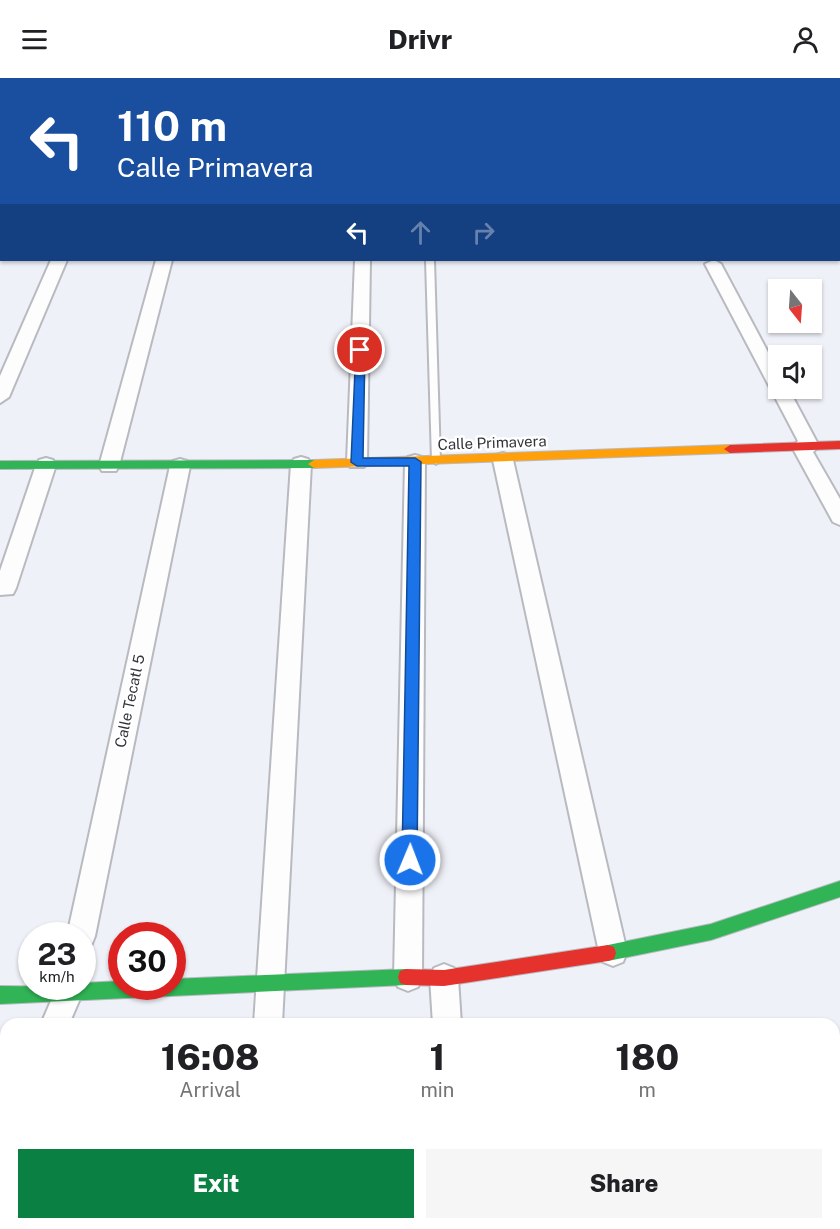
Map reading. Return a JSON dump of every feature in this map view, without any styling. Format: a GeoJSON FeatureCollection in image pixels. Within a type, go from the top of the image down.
{"type":"FeatureCollection","features":[{"type":"Feature","properties":{"kind":"street"},"geometry":{"type":"LineString","coordinates":[[0,397],[59,261]]}},
{"type":"Feature","properties":{"kind":"street"},"geometry":{"type":"LineString","coordinates":[[109,466],[164,261]]}},
{"type":"Feature","properties":{"kind":"street"},"geometry":{"type":"LineString","coordinates":[[357,462],[362,261]]}},
{"type":"Feature","properties":{"kind":"street"},"geometry":{"type":"LineString","coordinates":[[713,264],[768,367]]}},
{"type":"Feature","properties":{"kind":"street"},"geometry":{"type":"LineString","coordinates":[[784,399],[840,517]]}},
{"type":"Feature","properties":{"kind":"street","name":"Calle Primavera"},"geometry":{"type":"LineString","coordinates":[[0,465],[180,466],[503,460],[840,445]]}},
{"type":"Feature","properties":{"kind":"street"},"geometry":{"type":"LineString","coordinates":[[503,460],[613,952]]}},
{"type":"Feature","properties":{"kind":"street"},"geometry":{"type":"LineString","coordinates":[[408,977],[425,461]]}},
{"type":"Feature","properties":{"kind":"street"},"geometry":{"type":"LineString","coordinates":[[268,1018],[301,464]]}},
{"type":"Feature","properties":{"kind":"street"},"geometry":{"type":"LineString","coordinates":[[5,588],[46,465]]}},
{"type":"Feature","properties":{"kind":"street","name":"Calle Tecatl 5"},"geometry":{"type":"LineString","coordinates":[[84,922],[180,466]]}},
{"type":"Feature","properties":{"kind":"street"},"geometry":{"type":"LineString","coordinates":[[96,988],[269,985],[408,977],[444,978],[613,952],[711,932],[840,889]]}},
{"type":"Feature","properties":{"kind":"street"},"geometry":{"type":"LineString","coordinates":[[444,978],[447,1018]]}},
{"type":"Feature","properties":{"kind":"street"},"geometry":{"type":"LineString","coordinates":[[0,995],[18,993]]}},
{"type":"Feature","properties":{"kind":"street"},"geometry":{"type":"LineString","coordinates":[[58,1018],[65,1000]]}},
{"type":"Feature","properties":{"kind":"lane"},"geometry":{"type":"LineString","coordinates":[[425,461],[430,261]]}},
{"type":"Feature","properties":{"kind":"traffic: fast"},"geometry":{"type":"LineString","coordinates":[[0,465],[314,464]]}},
{"type":"Feature","properties":{"kind":"traffic: fast"},"geometry":{"type":"LineString","coordinates":[[608,953],[711,932],[840,889]]}},
{"type":"Feature","properties":{"kind":"traffic: fast"},"geometry":{"type":"LineString","coordinates":[[0,995],[406,977]]}},
{"type":"Feature","properties":{"kind":"traffic: slow"},"geometry":{"type":"LineString","coordinates":[[314,464],[730,449]]}},
{"type":"Feature","properties":{"kind":"traffic: jam"},"geometry":{"type":"LineString","coordinates":[[730,449],[840,445]]}},
{"type":"Feature","properties":{"kind":"traffic: jam"},"geometry":{"type":"LineString","coordinates":[[406,977],[444,978],[608,953]]}},
{"type":"Feature","properties":{"kind":"route"},"geometry":{"type":"LineString","coordinates":[[360,350],[357,462],[415,462],[410,860]]}}]}
